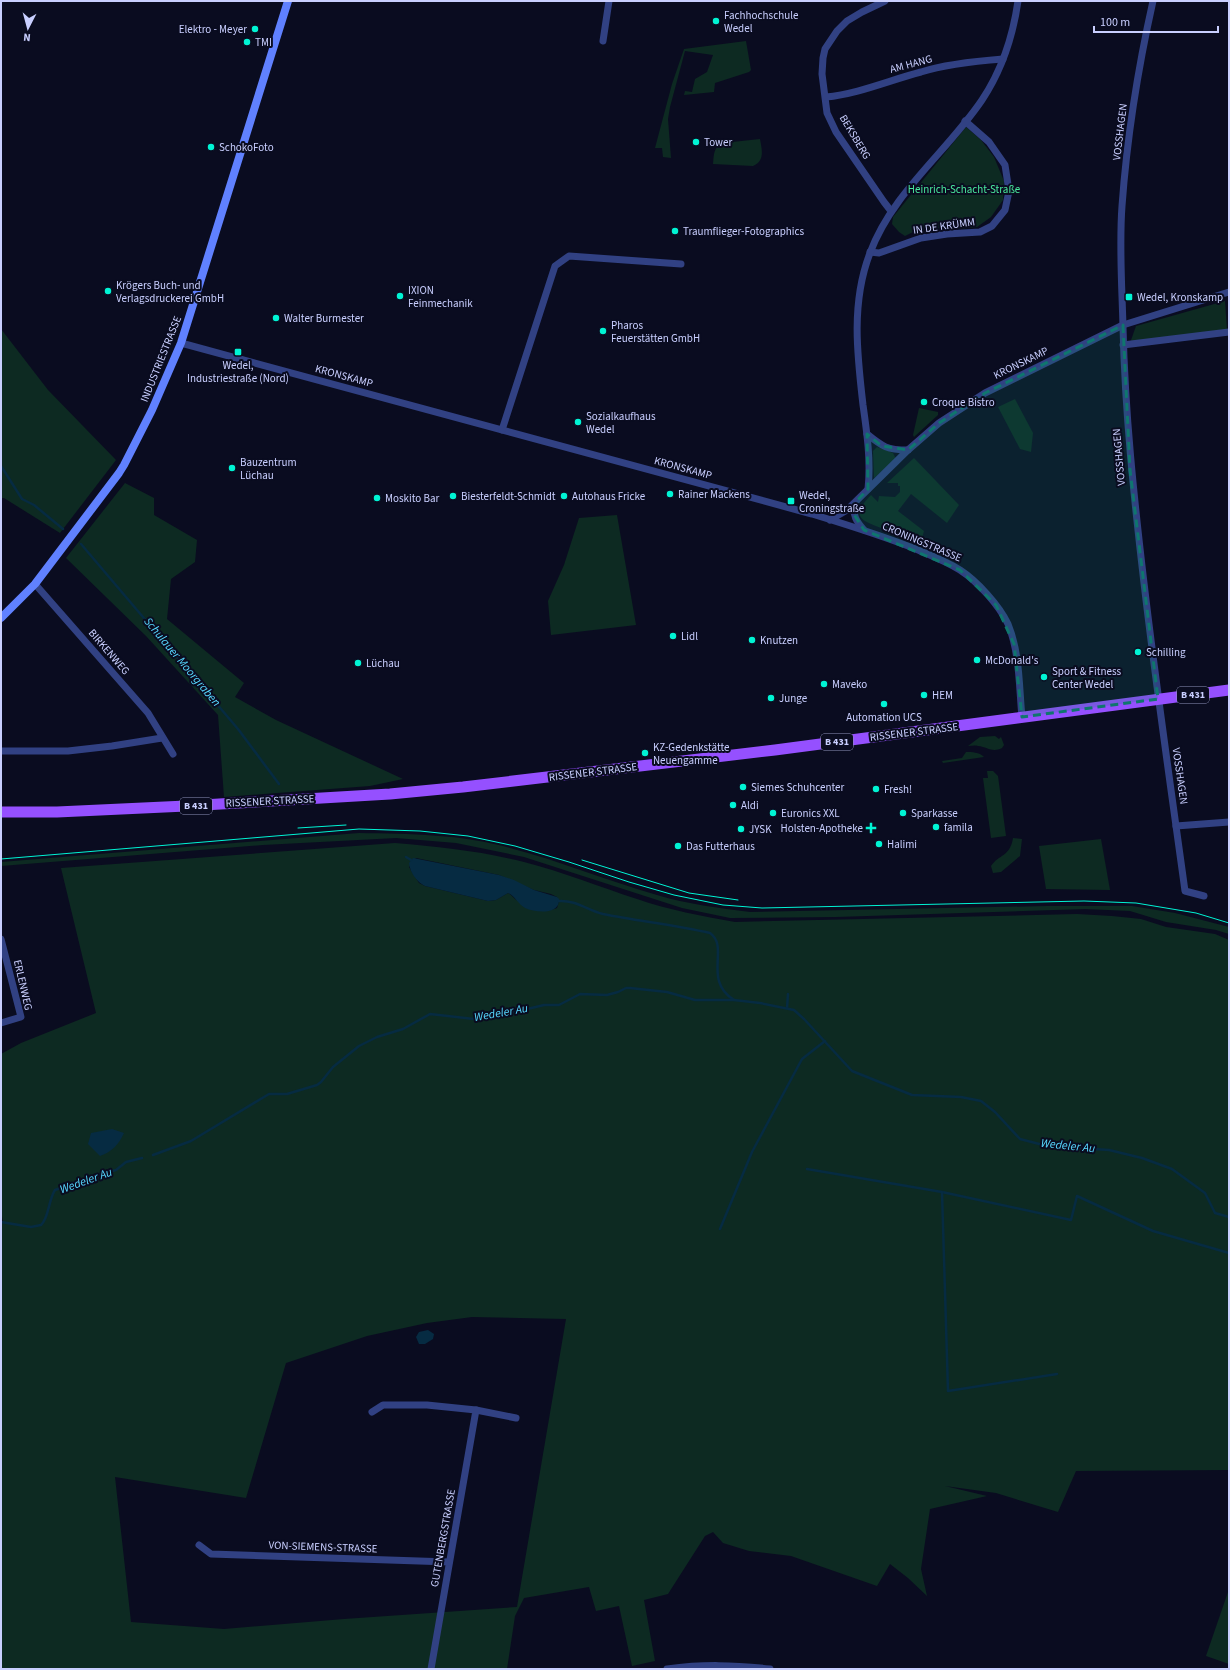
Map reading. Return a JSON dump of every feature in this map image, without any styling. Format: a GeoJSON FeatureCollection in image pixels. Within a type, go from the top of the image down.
{"type":"FeatureCollection","features":[{"type":"Feature","properties":{"kind":"main road","name":"RISSENER STRASSE"},"geometry":{"type":"LineString","coordinates":[[1,812],[64,812],[390,794],[526,780],[767,751],[1229,690]]}},
{"type":"Feature","properties":{"kind":"street","name":"INDUSTRIESTRASSE"},"geometry":{"type":"LineString","coordinates":[[1,618],[35,584],[124,465],[152,410],[181,343],[288,1]]}},
{"type":"Feature","properties":{"kind":"street"},"geometry":{"type":"LineString","coordinates":[[604,41],[609,1]]}},
{"type":"Feature","properties":{"kind":"street","name":"BEKSBERG"},"geometry":{"type":"LineString","coordinates":[[885,1],[847,21],[829,40],[823,58],[822,74],[828,113],[836,132],[891,211]]}},
{"type":"Feature","properties":{"kind":"street"},"geometry":{"type":"LineString","coordinates":[[868,490],[870,474],[867,434],[861,390],[857,316],[861,282],[870,252],[891,211],[982,100],[1003,60],[1012,33],[1018,1]]}},
{"type":"Feature","properties":{"kind":"street","name":"VOSSHAGEN"},"geometry":{"type":"LineString","coordinates":[[1153,1],[1146,31],[1136,90],[1122,206],[1121,235],[1124,378],[1130,470],[1158,699],[1186,891],[1204,896]]}},
{"type":"Feature","properties":{"kind":"street","name":"AM HANG"},"geometry":{"type":"LineString","coordinates":[[826,97],[841,96],[923,71],[983,61],[1003,60]]}},
{"type":"Feature","properties":{"kind":"street","name":"IN DE KRÜMM"},"geometry":{"type":"LineString","coordinates":[[870,252],[879,253],[921,238],[947,234],[980,232],[992,226],[1005,210],[1009,191],[1005,165],[989,142],[965,121]]}},
{"type":"Feature","properties":{"kind":"street"},"geometry":{"type":"LineString","coordinates":[[502,430],[554,266],[569,256],[681,264]]}},
{"type":"Feature","properties":{"kind":"street","name":"KRONSKAMP"},"geometry":{"type":"LineString","coordinates":[[181,343],[830,520],[854,504],[908,450],[939,423],[985,393],[1123,325],[1229,292]]}},
{"type":"Feature","properties":{"kind":"street"},"geometry":{"type":"LineString","coordinates":[[1123,345],[1229,332]]}},
{"type":"Feature","properties":{"kind":"street"},"geometry":{"type":"LineString","coordinates":[[867,434],[882,446],[895,450],[908,450]]}},
{"type":"Feature","properties":{"kind":"street"},"geometry":{"type":"LineString","coordinates":[[854,504],[855,519],[864,530]]}},
{"type":"Feature","properties":{"kind":"street","name":"CRONINGSTRASSE"},"geometry":{"type":"LineString","coordinates":[[830,520],[864,530],[911,547],[960,570],[982,588],[996,605],[1007,624],[1014,644],[1022,717]]}},
{"type":"Feature","properties":{"kind":"street","name":"BIRKENWEG"},"geometry":{"type":"LineString","coordinates":[[35,584],[148,713],[172,754]]}},
{"type":"Feature","properties":{"kind":"street"},"geometry":{"type":"LineString","coordinates":[[1,751],[68,750],[112,746],[162,738]]}},
{"type":"Feature","properties":{"kind":"street"},"geometry":{"type":"LineString","coordinates":[[1176,826],[1229,822]]}},
{"type":"Feature","properties":{"kind":"street","name":"ERLENWEG"},"geometry":{"type":"LineString","coordinates":[[1,940],[21,1017],[1,1023]]}},
{"type":"Feature","properties":{"kind":"street"},"geometry":{"type":"LineString","coordinates":[[372,1412],[383,1405],[426,1405],[476,1410],[516,1418]]}},
{"type":"Feature","properties":{"kind":"street","name":"GUTENBERGSTRASSE"},"geometry":{"type":"LineString","coordinates":[[431,1669],[476,1410]]}},
{"type":"Feature","properties":{"kind":"street","name":"VON-SIEMENS-STRASSE"},"geometry":{"type":"LineString","coordinates":[[199,1545],[211,1554],[449,1562]]}},
{"type":"Feature","properties":{"kind":"street"},"geometry":{"type":"LineString","coordinates":[[667,1669],[728,1664],[770,1669]]}},
{"type":"Feature","properties":{"kind":"highlighted area"},"geometry":{"type":"Polygon","coordinates":[[[1123,325],[1130,470],[1158,699],[1022,717],[1014,644],[996,605],[960,570],[864,530],[853,513],[854,504],[868,489],[867,434],[882,446],[908,450],[939,423],[985,393],[1123,325]]]}},
{"type":"Feature","properties":{"kind":"green space"},"geometry":{"type":"Polygon","coordinates":[[[746,41],[751,70],[749,72],[715,83],[714,92],[684,95],[685,91],[692,92],[695,79],[707,72],[713,55],[685,51],[668,119],[671,158],[663,157],[662,148],[655,148],[672,84],[684,49],[746,41]]]}},
{"type":"Feature","properties":{"kind":"green space","name":"Heinrich-Schacht-Straße"},"geometry":{"type":"Polygon","coordinates":[[[966,127],[981,140],[994,157],[1004,181],[1003,200],[991,217],[977,227],[958,229],[935,228],[915,231],[905,236],[892,224],[893,217],[966,127]]]}},
{"type":"Feature","properties":{"kind":"green space"},"geometry":{"type":"Polygon","coordinates":[[[760,139],[762,155],[757,164],[753,166],[713,164],[716,149],[723,143],[760,139]]]}},
{"type":"Feature","properties":{"kind":"green space"},"geometry":{"type":"Polygon","coordinates":[[[1225,301],[1227,330],[1130,343],[1136,326],[1225,301]]]}},
{"type":"Feature","properties":{"kind":"green space"},"geometry":{"type":"Polygon","coordinates":[[[1,329],[48,390],[116,460],[60,533],[4,498],[1,498],[1,329]]]}},
{"type":"Feature","properties":{"kind":"green space"},"geometry":{"type":"Polygon","coordinates":[[[1015,399],[1033,433],[1031,452],[1020,449],[998,407],[1015,399]]]}},
{"type":"Feature","properties":{"kind":"green space"},"geometry":{"type":"Polygon","coordinates":[[[919,408],[938,412],[938,415],[914,437],[913,435],[919,408]]]}},
{"type":"Feature","properties":{"kind":"green space"},"geometry":{"type":"Polygon","coordinates":[[[877,447],[893,453],[896,459],[874,478],[873,451],[877,447]]]}},
{"type":"Feature","properties":{"kind":"green space"},"geometry":{"type":"Polygon","coordinates":[[[914,458],[959,505],[947,523],[911,494],[898,511],[924,531],[922,538],[893,526],[890,532],[868,523],[860,516],[860,511],[863,504],[871,495],[878,502],[879,496],[895,497],[900,492],[900,486],[898,486],[898,483],[887,483],[914,458]]]}},
{"type":"Feature","properties":{"kind":"green space"},"geometry":{"type":"Polygon","coordinates":[[[125,483],[154,498],[154,515],[197,540],[195,562],[171,579],[167,619],[244,683],[235,697],[276,720],[403,779],[370,786],[224,797],[218,715],[146,636],[66,558],[125,483]]]}},
{"type":"Feature","properties":{"kind":"green space"},"geometry":{"type":"Polygon","coordinates":[[[617,515],[636,625],[551,635],[548,601],[564,565],[579,518],[617,515]]]}},
{"type":"Feature","properties":{"kind":"green space"},"geometry":{"type":"Polygon","coordinates":[[[995,736],[999,739],[1001,737],[1004,745],[1002,748],[993,750],[977,746],[968,746],[980,737],[995,736]]]}},
{"type":"Feature","properties":{"kind":"green space"},"geometry":{"type":"Polygon","coordinates":[[[966,752],[978,753],[984,757],[943,763],[942,761],[962,758],[966,752]]]}},
{"type":"Feature","properties":{"kind":"green space"},"geometry":{"type":"Polygon","coordinates":[[[987,771],[993,771],[998,776],[1006,836],[991,838],[983,778],[988,778],[987,771]]]}},
{"type":"Feature","properties":{"kind":"green space"},"geometry":{"type":"Polygon","coordinates":[[[359,833],[454,837],[492,843],[529,853],[620,884],[668,898],[750,912],[1047,906],[1132,906],[1175,913],[1229,927],[1229,934],[1216,930],[1166,922],[1130,911],[1085,909],[836,917],[730,918],[682,908],[524,857],[456,843],[396,838],[263,845],[1,866],[1,862],[359,833]]]}},
{"type":"Feature","properties":{"kind":"green space"},"geometry":{"type":"Polygon","coordinates":[[[1013,838],[1022,839],[1020,856],[1001,872],[993,873],[991,866],[997,859],[1007,852],[1012,844],[1013,838]]]}},
{"type":"Feature","properties":{"kind":"green space"},"geometry":{"type":"Polygon","coordinates":[[[1101,839],[1110,890],[1046,889],[1039,846],[1101,839]]]}},
{"type":"Feature","properties":{"kind":"green space"},"geometry":{"type":"Polygon","coordinates":[[[395,843],[460,850],[508,858],[553,870],[661,906],[735,922],[1077,914],[1141,919],[1166,927],[1215,934],[1229,940],[1229,1470],[1076,1471],[1058,1512],[996,1493],[945,1486],[987,1496],[930,1509],[921,1569],[927,1596],[890,1564],[877,1586],[791,1556],[749,1551],[723,1543],[713,1532],[705,1536],[668,1594],[644,1600],[655,1661],[632,1666],[619,1606],[596,1611],[589,1587],[524,1598],[515,1616],[507,1669],[1,1669],[1,1222],[3,1222],[1,1211],[1,1054],[21,1043],[96,1013],[61,868],[395,843]],[[416,858],[409,867],[419,883],[425,886],[488,901],[496,900],[508,893],[527,906],[542,910],[552,910],[557,908],[559,901],[557,897],[534,890],[499,875],[416,858]],[[472,1317],[427,1323],[367,1336],[286,1363],[246,1498],[115,1477],[131,1622],[224,1629],[517,1607],[566,1319],[472,1317]]]}},
{"type":"Feature","properties":{"kind":"green space"},"geometry":{"type":"Polygon","coordinates":[[[1229,1589],[1229,1664],[1206,1656],[1229,1589]]]}},
{"type":"Feature","properties":{"kind":"water"},"geometry":{"type":"Polygon","coordinates":[[[413,858],[499,875],[514,880],[534,890],[557,897],[559,899],[558,904],[556,908],[552,910],[541,912],[525,908],[508,893],[496,900],[488,901],[425,886],[412,874],[409,863],[413,858]]]}},
{"type":"Feature","properties":{"kind":"water"},"geometry":{"type":"Polygon","coordinates":[[[112,1129],[124,1133],[115,1147],[100,1156],[88,1144],[91,1133],[112,1129]]]}},
{"type":"Feature","properties":{"kind":"water"},"geometry":{"type":"Polygon","coordinates":[[[428,1330],[434,1334],[433,1339],[425,1344],[419,1344],[416,1337],[419,1332],[428,1330]]]}},
{"type":"Feature","properties":{"kind":"waterway","name":"Schulauer Moorgraben"},"geometry":{"type":"LineString","coordinates":[[1,466],[22,499],[34,505],[63,529]]}},
{"type":"Feature","properties":{"kind":"waterway","name":"Schulauer Moorgraben"},"geometry":{"type":"LineString","coordinates":[[81,544],[238,729],[279,784]]}},
{"type":"Feature","properties":{"kind":"waterway"},"geometry":{"type":"LineString","coordinates":[[406,857],[411,860]]}},
{"type":"Feature","properties":{"kind":"waterway","name":"Schulauer Moorgraben"},"geometry":{"type":"LineString","coordinates":[[559,901],[571,902],[603,914],[710,933],[715,939],[718,947],[718,974],[720,983],[725,992],[734,1000]]}},
{"type":"Feature","properties":{"kind":"waterway","name":"Wedeler Au"},"geometry":{"type":"LineString","coordinates":[[153,1155],[191,1141],[269,1094],[287,1094],[317,1085],[333,1067],[359,1046],[377,1037],[403,1029],[430,1014],[474,1019],[494,1017],[544,1005],[559,1005],[580,994],[607,995],[630,988],[667,992],[695,1000],[734,1000],[760,1003],[794,1010],[852,1071],[912,1095],[961,1097],[981,1101],[995,1112],[1020,1139],[1047,1146],[1109,1150],[1142,1158],[1172,1169],[1205,1193],[1215,1213],[1229,1217]]}},
{"type":"Feature","properties":{"kind":"waterway","name":"Wedeler Au"},"geometry":{"type":"LineString","coordinates":[[787,1008],[788,994]]}},
{"type":"Feature","properties":{"kind":"waterway"},"geometry":{"type":"LineString","coordinates":[[720,1229],[752,1152],[802,1059],[825,1041]]}},
{"type":"Feature","properties":{"kind":"waterway","name":"Wedeler Au"},"geometry":{"type":"LineString","coordinates":[[1,1222],[31,1227],[41,1225],[46,1218],[55,1190],[116,1170],[126,1162],[142,1158]]}},
{"type":"Feature","properties":{"kind":"waterway"},"geometry":{"type":"LineString","coordinates":[[807,1169],[942,1192],[1071,1220],[1077,1196],[1153,1231],[1229,1253]]}},
{"type":"Feature","properties":{"kind":"waterway"},"geometry":{"type":"LineString","coordinates":[[942,1192],[948,1391],[1057,1374]]}},
{"type":"Feature","properties":{"kind":"tram line"},"geometry":{"type":"LineString","coordinates":[[298,828],[346,825]]}},
{"type":"Feature","properties":{"kind":"tram line"},"geometry":{"type":"LineString","coordinates":[[1,859],[359,829],[420,831],[468,836],[515,846],[674,895],[723,905],[762,908],[1084,901],[1136,903],[1196,913],[1229,923]]}},
{"type":"Feature","properties":{"kind":"tram line"},"geometry":{"type":"LineString","coordinates":[[582,860],[689,893],[738,900]]}},
{"type":"Feature","properties":{"kind":"place","name":"Fachhochschule Wedel"},"geometry":{"type":"Point","coordinates":[716,21]}},
{"type":"Feature","properties":{"kind":"place","name":"Elektro - Meyer"},"geometry":{"type":"Point","coordinates":[255,29]}},
{"type":"Feature","properties":{"kind":"place","name":"TMI"},"geometry":{"type":"Point","coordinates":[247,42]}},
{"type":"Feature","properties":{"kind":"place","name":"Tower"},"geometry":{"type":"Point","coordinates":[696,142]}},
{"type":"Feature","properties":{"kind":"place","name":"SchokoFoto"},"geometry":{"type":"Point","coordinates":[211,147]}},
{"type":"Feature","properties":{"kind":"place","name":"Traumflieger-Fotographics"},"geometry":{"type":"Point","coordinates":[675,231]}},
{"type":"Feature","properties":{"kind":"place","name":"Krögers Buch- und Verlagsdruckerei GmbH"},"geometry":{"type":"Point","coordinates":[108,291]}},
{"type":"Feature","properties":{"kind":"place","name":"IXION Feinmechanik"},"geometry":{"type":"Point","coordinates":[400,296]}},
{"type":"Feature","properties":{"kind":"place","name":"Wedel, Kronskamp"},"geometry":{"type":"Point","coordinates":[1129,297]}},
{"type":"Feature","properties":{"kind":"place","name":"Walter Burmester"},"geometry":{"type":"Point","coordinates":[276,318]}},
{"type":"Feature","properties":{"kind":"place","name":"Pharos Feuerstätten GmbH"},"geometry":{"type":"Point","coordinates":[603,331]}},
{"type":"Feature","properties":{"kind":"place","name":"Wedel, Industriestraße (Nord)"},"geometry":{"type":"Point","coordinates":[238,352]}},
{"type":"Feature","properties":{"kind":"place","name":"Croque Bistro"},"geometry":{"type":"Point","coordinates":[924,402]}},
{"type":"Feature","properties":{"kind":"place","name":"Sozialkaufhaus Wedel"},"geometry":{"type":"Point","coordinates":[578,422]}},
{"type":"Feature","properties":{"kind":"place","name":"Bauzentrum Lüchau"},"geometry":{"type":"Point","coordinates":[232,468]}},
{"type":"Feature","properties":{"kind":"place","name":"Rainer Mackens"},"geometry":{"type":"Point","coordinates":[670,494]}},
{"type":"Feature","properties":{"kind":"place","name":"Biesterfeldt-Schmidt"},"geometry":{"type":"Point","coordinates":[453,496]}},
{"type":"Feature","properties":{"kind":"place","name":"Autohaus Fricke"},"geometry":{"type":"Point","coordinates":[564,496]}},
{"type":"Feature","properties":{"kind":"place","name":"Moskito Bar"},"geometry":{"type":"Point","coordinates":[377,498]}},
{"type":"Feature","properties":{"kind":"place","name":"Wedel, Croningstraße"},"geometry":{"type":"Point","coordinates":[791,501]}},
{"type":"Feature","properties":{"kind":"place","name":"Lidl"},"geometry":{"type":"Point","coordinates":[673,636]}},
{"type":"Feature","properties":{"kind":"place","name":"Knutzen"},"geometry":{"type":"Point","coordinates":[752,640]}},
{"type":"Feature","properties":{"kind":"place","name":"Schilling"},"geometry":{"type":"Point","coordinates":[1138,652]}},
{"type":"Feature","properties":{"kind":"place","name":"McDonald's"},"geometry":{"type":"Point","coordinates":[977,660]}},
{"type":"Feature","properties":{"kind":"place","name":"Lüchau"},"geometry":{"type":"Point","coordinates":[358,663]}},
{"type":"Feature","properties":{"kind":"place","name":"Sport & Fitness Center Wedel"},"geometry":{"type":"Point","coordinates":[1044,677]}},
{"type":"Feature","properties":{"kind":"place","name":"Maveko"},"geometry":{"type":"Point","coordinates":[824,684]}},
{"type":"Feature","properties":{"kind":"place","name":"HEM"},"geometry":{"type":"Point","coordinates":[924,695]}},
{"type":"Feature","properties":{"kind":"place","name":"Junge"},"geometry":{"type":"Point","coordinates":[771,698]}},
{"type":"Feature","properties":{"kind":"place","name":"Automation UCS"},"geometry":{"type":"Point","coordinates":[884,704]}},
{"type":"Feature","properties":{"kind":"place","name":"KZ-Gedenkstätte Neuengamme"},"geometry":{"type":"Point","coordinates":[645,753]}},
{"type":"Feature","properties":{"kind":"place","name":"Siemes Schuhcenter"},"geometry":{"type":"Point","coordinates":[743,787]}},
{"type":"Feature","properties":{"kind":"place","name":"Fresh!"},"geometry":{"type":"Point","coordinates":[876,789]}},
{"type":"Feature","properties":{"kind":"place","name":"Aldi"},"geometry":{"type":"Point","coordinates":[733,805]}},
{"type":"Feature","properties":{"kind":"place","name":"Euronics XXL"},"geometry":{"type":"Point","coordinates":[773,813]}},
{"type":"Feature","properties":{"kind":"place","name":"Sparkasse"},"geometry":{"type":"Point","coordinates":[903,813]}},
{"type":"Feature","properties":{"kind":"place","name":"famila"},"geometry":{"type":"Point","coordinates":[936,827]}},
{"type":"Feature","properties":{"kind":"place","name":"Holsten-Apotheke"},"geometry":{"type":"Point","coordinates":[871,828]}},
{"type":"Feature","properties":{"kind":"place","name":"JYSK"},"geometry":{"type":"Point","coordinates":[741,829]}},
{"type":"Feature","properties":{"kind":"place","name":"Halimi"},"geometry":{"type":"Point","coordinates":[879,844]}},
{"type":"Feature","properties":{"kind":"place","name":"Das Futterhaus"},"geometry":{"type":"Point","coordinates":[678,846]}}]}
